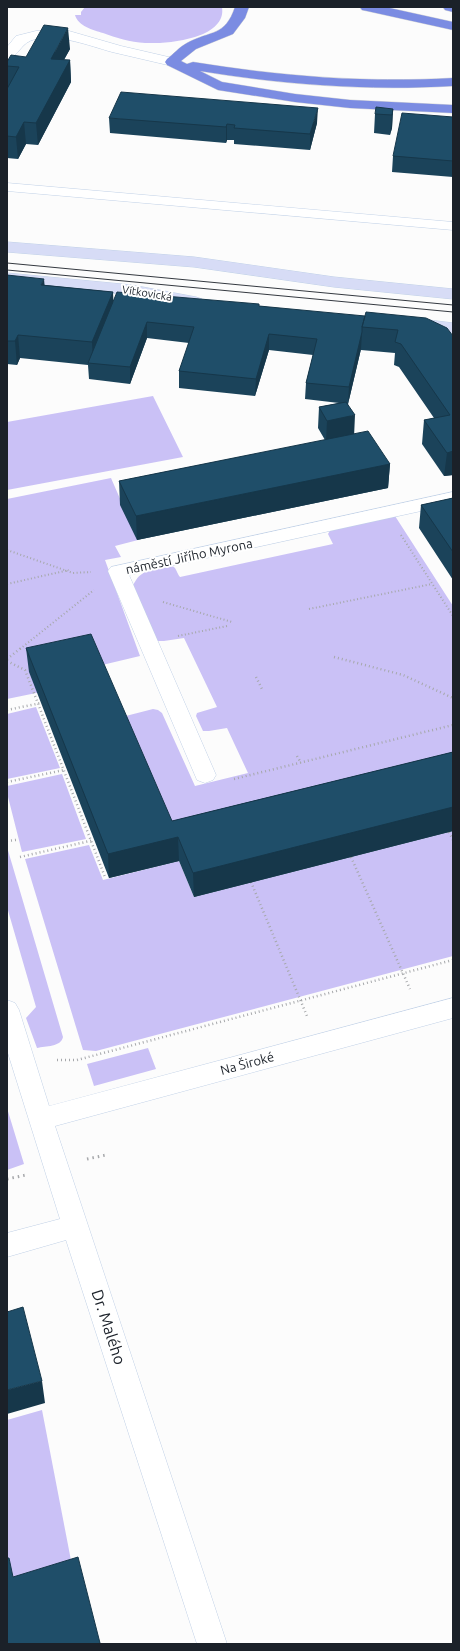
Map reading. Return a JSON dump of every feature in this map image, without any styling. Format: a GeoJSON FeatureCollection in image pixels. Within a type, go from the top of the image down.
{"type":"FeatureCollection","features":[{"type":"Feature","properties":{"kind":"highway"},"geometry":{"type":"LineString","coordinates":[[172,62],[192,46],[221,36],[238,21],[242,7]]}},
{"type":"Feature","properties":{"kind":"highway"},"geometry":{"type":"LineString","coordinates":[[367,7],[453,26]]}},
{"type":"Feature","properties":{"kind":"highway"},"geometry":{"type":"LineString","coordinates":[[172,62],[260,76],[307,81],[387,84],[453,82]]}},
{"type":"Feature","properties":{"kind":"highway"},"geometry":{"type":"LineString","coordinates":[[172,62],[218,86],[241,90],[350,104],[453,109]]}},
{"type":"Feature","properties":{"kind":"street"},"geometry":{"type":"LineString","coordinates":[[7,55],[22,39],[36,35],[65,31],[117,49],[172,62]]}},
{"type":"Feature","properties":{"kind":"street"},"geometry":{"type":"LineString","coordinates":[[7,247],[194,262],[334,282],[453,294]]}},
{"type":"Feature","properties":{"kind":"street","name":"Vítkovická"},"geometry":{"type":"LineString","coordinates":[[7,278],[132,290],[212,304]]}},
{"type":"Feature","properties":{"kind":"street"},"geometry":{"type":"LineString","coordinates":[[401,322],[453,328]]}},
{"type":"Feature","properties":{"kind":"street","name":"náměstí Jiřího Myrona"},"geometry":{"type":"LineString","coordinates":[[205,775],[118,572],[453,498]]}},
{"type":"Feature","properties":{"kind":"street","name":"Na Široké"},"geometry":{"type":"LineString","coordinates":[[40,1119],[453,1008]]}},
{"type":"Feature","properties":{"kind":"street","name":"Dr. Malého"},"geometry":{"type":"LineString","coordinates":[[7,1010],[40,1119],[212,1644]]}},
{"type":"Feature","properties":{"kind":"street"},"geometry":{"type":"LineString","coordinates":[[7,1245],[76,1226]]}},
{"type":"Feature","properties":{"kind":"lane"},"geometry":{"type":"LineString","coordinates":[[7,187],[453,226]]}},
{"type":"Feature","properties":{"kind":"path"},"geometry":{"type":"LineString","coordinates":[[386,513],[453,616]]}},
{"type":"Feature","properties":{"kind":"path"},"geometry":{"type":"LineString","coordinates":[[7,550],[73,572],[118,572]]}},
{"type":"Feature","properties":{"kind":"path"},"geometry":{"type":"LineString","coordinates":[[7,584],[69,570]]}},
{"type":"Feature","properties":{"kind":"path"},"geometry":{"type":"LineString","coordinates":[[105,877],[93,840],[25,670],[7,660],[118,572]]}},
{"type":"Feature","properties":{"kind":"path"},"geometry":{"type":"LineString","coordinates":[[309,609],[432,584]]}},
{"type":"Feature","properties":{"kind":"path"},"geometry":{"type":"LineString","coordinates":[[126,590],[232,622]]}},
{"type":"Feature","properties":{"kind":"path"},"geometry":{"type":"LineString","coordinates":[[148,642],[227,626]]}},
{"type":"Feature","properties":{"kind":"path"},"geometry":{"type":"LineString","coordinates":[[334,657],[404,675],[453,698]]}},
{"type":"Feature","properties":{"kind":"path"},"geometry":{"type":"LineString","coordinates":[[256,677],[262,689]]}},
{"type":"Feature","properties":{"kind":"path"},"geometry":{"type":"LineString","coordinates":[[7,710],[39,704]]}},
{"type":"Feature","properties":{"kind":"path"},"geometry":{"type":"LineString","coordinates":[[205,775],[210,785],[453,725]]}},
{"type":"Feature","properties":{"kind":"path"},"geometry":{"type":"LineString","coordinates":[[297,756],[301,763]]}},
{"type":"Feature","properties":{"kind":"path"},"geometry":{"type":"LineString","coordinates":[[7,782],[65,769]]}},
{"type":"Feature","properties":{"kind":"path"},"geometry":{"type":"LineString","coordinates":[[449,832],[453,840]]}},
{"type":"Feature","properties":{"kind":"path"},"geometry":{"type":"LineString","coordinates":[[7,842],[16,840]]}},
{"type":"Feature","properties":{"kind":"path"},"geometry":{"type":"LineString","coordinates":[[20,857],[93,840]]}},
{"type":"Feature","properties":{"kind":"path"},"geometry":{"type":"LineString","coordinates":[[351,857],[402,973],[423,1016]]}},
{"type":"Feature","properties":{"kind":"path"},"geometry":{"type":"LineString","coordinates":[[251,882],[320,1044]]}},
{"type":"Feature","properties":{"kind":"path"},"geometry":{"type":"LineString","coordinates":[[22,1059],[77,1060],[453,960]]}},
{"type":"Feature","properties":{"kind":"shaded area"},"geometry":{"type":"Polygon","coordinates":[[[85,7],[222,7],[221,18],[215,26],[205,33],[180,40],[145,43],[123,40],[86,27],[79,22],[75,15],[81,15],[81,12],[85,7]]]}},
{"type":"Feature","properties":{"kind":"shaded area"},"geometry":{"type":"Polygon","coordinates":[[[153,396],[183,457],[7,490],[7,422],[153,396]]]}},
{"type":"Feature","properties":{"kind":"shaded area"},"geometry":{"type":"Polygon","coordinates":[[[111,478],[138,540],[115,546],[121,557],[105,560],[140,656],[98,666],[41,692],[7,699],[7,499],[111,478]]]}},
{"type":"Feature","properties":{"kind":"shaded area"},"geometry":{"type":"Polygon","coordinates":[[[395,516],[453,606],[453,776],[172,845],[118,718],[153,709],[162,713],[195,786],[248,773],[227,728],[203,731],[196,716],[197,713],[217,707],[184,638],[156,641],[132,587],[136,580],[140,575],[153,568],[168,565],[175,568],[180,577],[333,544],[328,534],[331,529],[395,516]]]}},
{"type":"Feature","properties":{"kind":"shaded area"},"geometry":{"type":"Polygon","coordinates":[[[36,707],[60,768],[7,779],[7,714],[36,707]]]}},
{"type":"Feature","properties":{"kind":"shaded area"},"geometry":{"type":"Polygon","coordinates":[[[62,774],[86,839],[22,852],[7,793],[7,786],[62,774]]]}},
{"type":"Feature","properties":{"kind":"shaded area"},"geometry":{"type":"Polygon","coordinates":[[[453,831],[453,956],[96,1051],[83,1050],[25,859],[89,845],[103,880],[179,861],[194,897],[453,831]]]}},
{"type":"Feature","properties":{"kind":"shaded area"},"geometry":{"type":"Polygon","coordinates":[[[7,847],[63,1037],[59,1043],[53,1046],[37,1048],[26,1018],[36,1007],[7,907],[7,847]]]}},
{"type":"Feature","properties":{"kind":"shaded area"},"geometry":{"type":"Polygon","coordinates":[[[148,1048],[156,1069],[94,1086],[87,1064],[148,1048]]]}},
{"type":"Feature","properties":{"kind":"shaded area"},"geometry":{"type":"Polygon","coordinates":[[[7,1108],[24,1164],[7,1170],[7,1108]]]}},
{"type":"Feature","properties":{"kind":"shaded area"},"geometry":{"type":"Polygon","coordinates":[[[42,1410],[74,1576],[16,1594],[7,1553],[7,1420],[42,1410]]]}},
{"type":"Feature","properties":{"kind":"building"},"geometry":{"type":"Polygon","coordinates":[[[44,25],[68,28],[51,59],[70,60],[36,123],[24,122],[16,137],[7,136],[7,89],[19,67],[7,66],[7,62],[11,55],[26,57],[44,25]]]}},
{"type":"Feature","properties":{"kind":"building"},"geometry":{"type":"Polygon","coordinates":[[[121,92],[318,108],[310,134],[234,128],[235,125],[227,124],[226,127],[109,118],[121,92]]]}},
{"type":"Feature","properties":{"kind":"building"},"geometry":{"type":"Polygon","coordinates":[[[376,107],[393,109],[392,115],[375,114],[376,107]]]}},
{"type":"Feature","properties":{"kind":"building"},"geometry":{"type":"Polygon","coordinates":[[[402,113],[453,117],[453,161],[393,156],[402,113]]]}},
{"type":"Feature","properties":{"kind":"building"},"geometry":{"type":"Polygon","coordinates":[[[7,275],[44,279],[41,285],[113,292],[92,342],[18,335],[15,341],[7,341],[7,275]]]}},
{"type":"Feature","properties":{"kind":"building"},"geometry":{"type":"Polygon","coordinates":[[[117,292],[259,304],[259,306],[365,316],[349,387],[306,383],[317,339],[269,334],[256,379],[179,371],[194,327],[147,322],[130,367],[88,363],[117,292]]]}},
{"type":"Feature","properties":{"kind":"building"},"geometry":{"type":"Polygon","coordinates":[[[366,312],[426,318],[447,328],[453,336],[453,451],[447,453],[424,420],[450,415],[401,344],[395,342],[398,330],[362,327],[366,312]]]}},
{"type":"Feature","properties":{"kind":"building"},"geometry":{"type":"Polygon","coordinates":[[[346,402],[355,415],[327,421],[319,407],[346,402]]]}},
{"type":"Feature","properties":{"kind":"building"},"geometry":{"type":"Polygon","coordinates":[[[368,431],[390,464],[136,516],[119,481],[368,431]]]}},
{"type":"Feature","properties":{"kind":"building"},"geometry":{"type":"Polygon","coordinates":[[[453,498],[453,552],[421,505],[453,498]]]}},
{"type":"Feature","properties":{"kind":"building"},"geometry":{"type":"Polygon","coordinates":[[[91,634],[172,821],[453,752],[453,807],[193,873],[178,837],[108,854],[26,648],[91,634]]]}},
{"type":"Feature","properties":{"kind":"building"},"geometry":{"type":"Polygon","coordinates":[[[23,1307],[42,1381],[7,1390],[7,1312],[23,1307]]]}},
{"type":"Feature","properties":{"kind":"building"},"geometry":{"type":"Polygon","coordinates":[[[78,1557],[100,1643],[7,1644],[7,1558],[9,1558],[13,1577],[78,1557]]]}},
{"type":"Feature","properties":{"kind":"tram line"},"geometry":{"type":"LineString","coordinates":[[7,263],[453,305]]}},
{"type":"Feature","properties":{"kind":"tram line"},"geometry":{"type":"LineString","coordinates":[[7,270],[453,312]]}}]}
